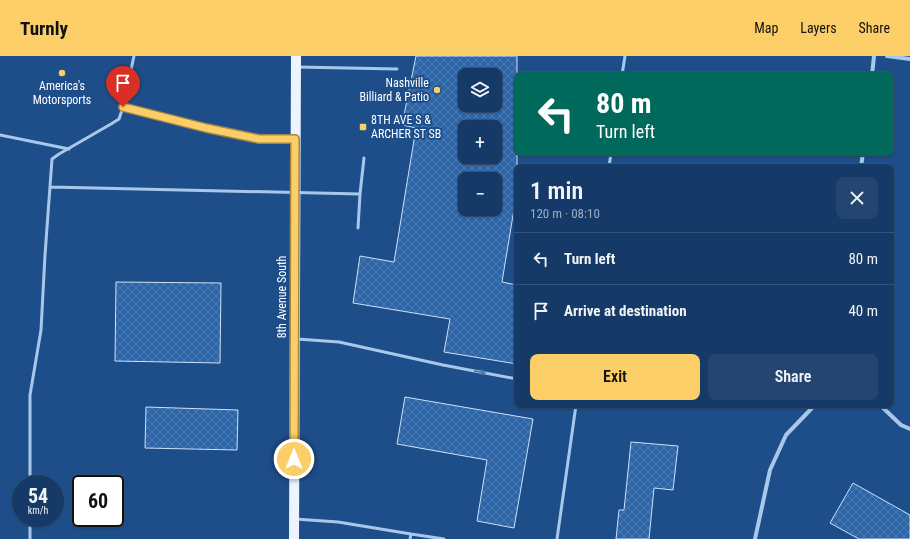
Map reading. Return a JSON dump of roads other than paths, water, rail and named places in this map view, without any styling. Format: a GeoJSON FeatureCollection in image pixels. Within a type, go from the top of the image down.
{"type":"FeatureCollection","features":[{"type":"Feature","properties":{"kind":"main road","name":"8th Avenue South"},"geometry":{"type":"LineString","coordinates":[[294,539],[296,56]]}},
{"type":"Feature","properties":{"kind":"street"},"geometry":{"type":"LineString","coordinates":[[872,72],[874,56]]}},
{"type":"Feature","properties":{"kind":"street"},"geometry":{"type":"LineString","coordinates":[[887,56],[910,59]]}},
{"type":"Feature","properties":{"kind":"street"},"geometry":{"type":"LineString","coordinates":[[755,539],[770,470],[786,435],[812,408]]}},
{"type":"Feature","properties":{"kind":"street"},"geometry":{"type":"LineString","coordinates":[[883,408],[900,425],[910,429]]}},
{"type":"Feature","properties":{"kind":"lane"},"geometry":{"type":"LineString","coordinates":[[30,475],[30,395],[40,330],[52,159],[119,118],[123,107],[134,56]]}},
{"type":"Feature","properties":{"kind":"lane"},"geometry":{"type":"LineString","coordinates":[[622,72],[625,56]]}},
{"type":"Feature","properties":{"kind":"lane"},"geometry":{"type":"LineString","coordinates":[[296,67],[397,69]]}},
{"type":"Feature","properties":{"kind":"lane"},"geometry":{"type":"LineString","coordinates":[[123,107],[206,128],[259,139],[295,139]]}},
{"type":"Feature","properties":{"kind":"lane"},"geometry":{"type":"LineString","coordinates":[[0,135],[68,149]]}},
{"type":"Feature","properties":{"kind":"lane"},"geometry":{"type":"LineString","coordinates":[[358,228],[364,158]]}},
{"type":"Feature","properties":{"kind":"lane"},"geometry":{"type":"LineString","coordinates":[[50,187],[360,194]]}},
{"type":"Feature","properties":{"kind":"lane"},"geometry":{"type":"LineString","coordinates":[[295,339],[339,342],[442,365],[514,378]]}},
{"type":"Feature","properties":{"kind":"lane"},"geometry":{"type":"LineString","coordinates":[[557,539],[576,408]]}},
{"type":"Feature","properties":{"kind":"lane"},"geometry":{"type":"LineString","coordinates":[[294,519],[338,522],[444,539]]}},
{"type":"Feature","properties":{"kind":"lane"},"geometry":{"type":"LineString","coordinates":[[30,527],[30,539]]}},
{"type":"Feature","properties":{"kind":"lane"},"geometry":{"type":"LineString","coordinates":[[410,539],[411,534]]}},
{"type":"Feature","properties":{"kind":"place","name":"America's Motorsports"},"geometry":{"type":"Point","coordinates":[62,73]}},
{"type":"Feature","properties":{"kind":"place","name":"Nashville Billiard & Patio"},"geometry":{"type":"Point","coordinates":[437,90]}},
{"type":"Feature","properties":{"kind":"place","name":"8TH AVE S & ARCHER ST SB"},"geometry":{"type":"Point","coordinates":[363,127]}}]}
